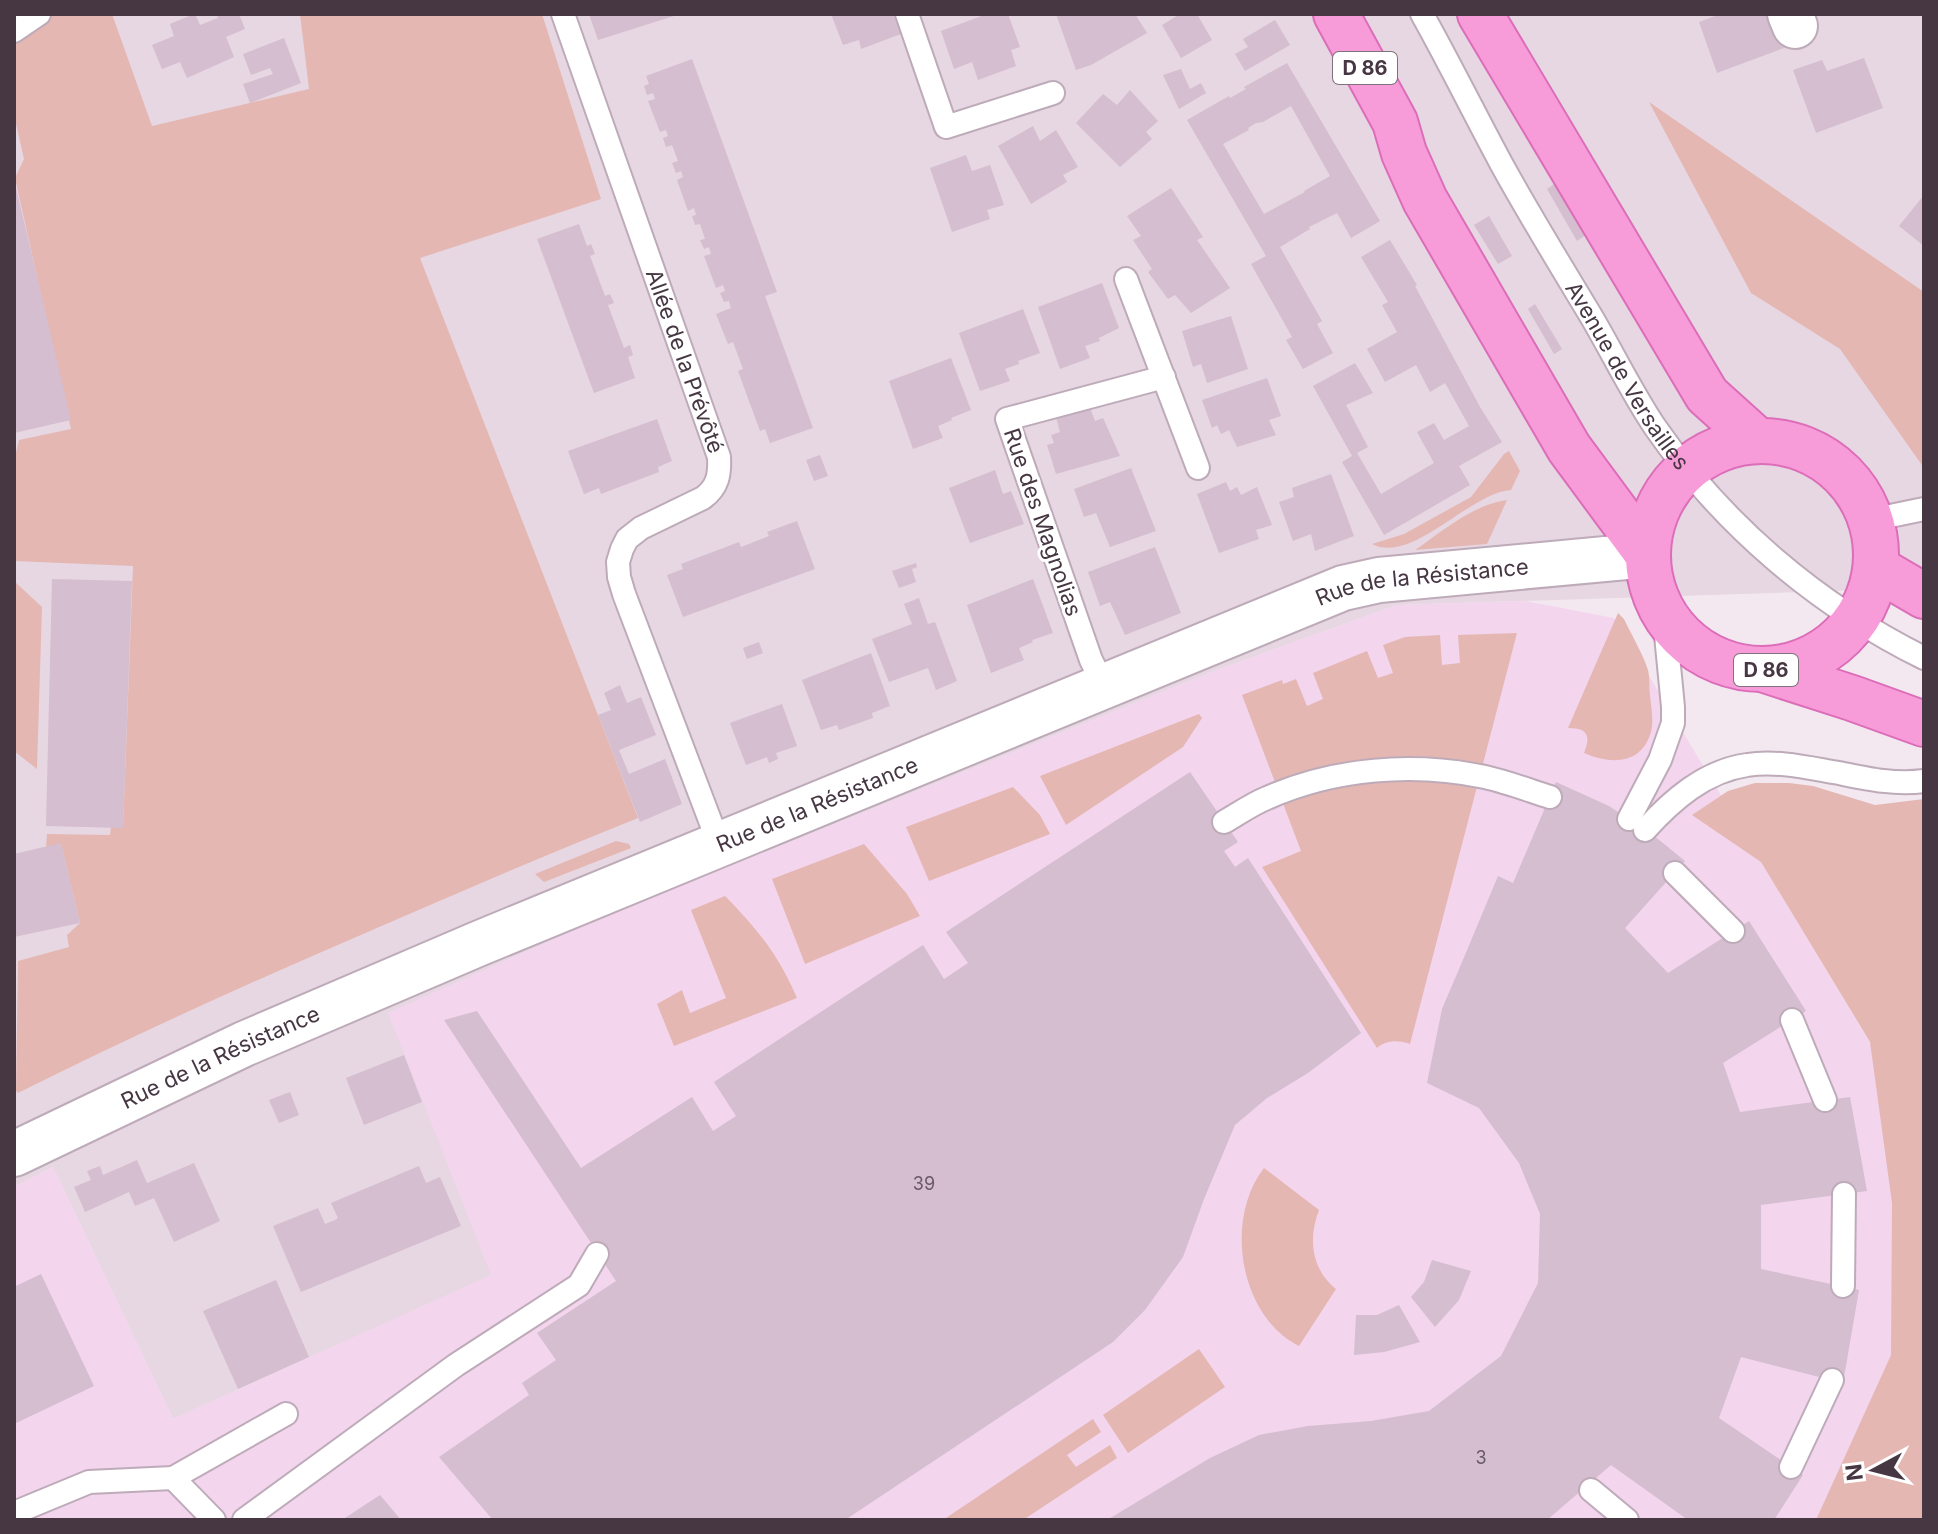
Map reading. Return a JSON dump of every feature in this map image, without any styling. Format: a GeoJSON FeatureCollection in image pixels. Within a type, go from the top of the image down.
{"type":"FeatureCollection","features":[{"type":"Feature","properties":{"kind":"main road","name":"D 86"},"geometry":{"type":"LineString","coordinates":[[1336,14],[1395,122],[1404,153],[1425,200],[1569,448],[1648,555]]}},
{"type":"Feature","properties":{"kind":"main road"},"geometry":{"type":"LineString","coordinates":[[1480,14],[1707,395],[1758,441]]}},
{"type":"Feature","properties":{"kind":"main road","name":"D 86"},"geometry":{"type":"LineString","coordinates":[[1739,443],[1787,444],[1815,454],[1839,471],[1859,493],[1871,520],[1876,544],[1876,568],[1870,595],[1858,619],[1839,640],[1817,656],[1792,667],[1765,670],[1735,667],[1707,656],[1683,639],[1664,615],[1655,596],[1649,576],[1648,555],[1654,516],[1663,498],[1686,469],[1722,448],[1739,443]]}},
{"type":"Feature","properties":{"kind":"main road"},"geometry":{"type":"LineString","coordinates":[[1876,568],[1924,596]]}},
{"type":"Feature","properties":{"kind":"main road","name":"D 86"},"geometry":{"type":"LineString","coordinates":[[1765,670],[1924,724]]}},
{"type":"Feature","properties":{"kind":"street","name":"Rue de la Résistance"},"geometry":{"type":"LineString","coordinates":[[14,1154],[244,1044],[480,943],[1343,588],[1379,580],[1648,555]]}},
{"type":"Feature","properties":{"kind":"lane"},"geometry":{"type":"LineString","coordinates":[[14,31],[39,14]]}},
{"type":"Feature","properties":{"kind":"lane","name":"Allée de la Prévôté"},"geometry":{"type":"LineString","coordinates":[[563,14],[719,457],[720,470],[712,491],[633,533],[622,549],[618,562],[624,594],[719,844]]}},
{"type":"Feature","properties":{"kind":"lane"},"geometry":{"type":"LineString","coordinates":[[907,14],[946,127],[1053,93]]}},
{"type":"Feature","properties":{"kind":"lane","name":"Avenue de Versailles"},"geometry":{"type":"LineString","coordinates":[[1422,14],[1503,167],[1642,406],[1686,469],[1738,527],[1802,582],[1888,640],[1924,658]]}},
{"type":"Feature","properties":{"kind":"lane"},"geometry":{"type":"LineString","coordinates":[[1126,279],[1198,468]]}},
{"type":"Feature","properties":{"kind":"lane","name":"Rue des Magnolias"},"geometry":{"type":"LineString","coordinates":[[1104,686],[1091,660],[1007,419],[1164,377]]}},
{"type":"Feature","properties":{"kind":"lane"},"geometry":{"type":"LineString","coordinates":[[1871,520],[1924,509]]}},
{"type":"Feature","properties":{"kind":"lane"},"geometry":{"type":"LineString","coordinates":[[1664,615],[1673,723],[1637,825],[1695,785],[1722,772],[1747,765],[1795,765],[1879,781],[1924,781]]}},
{"type":"Feature","properties":{"kind":"lane"},"geometry":{"type":"LineString","coordinates":[[1224,822],[1266,798],[1315,781],[1362,771],[1425,768],[1485,777],[1550,797]]}},
{"type":"Feature","properties":{"kind":"lane"},"geometry":{"type":"LineString","coordinates":[[1675,873],[1733,931]]}},
{"type":"Feature","properties":{"kind":"lane"},"geometry":{"type":"LineString","coordinates":[[1792,1020],[1825,1100]]}},
{"type":"Feature","properties":{"kind":"lane"},"geometry":{"type":"LineString","coordinates":[[1843,1286],[1844,1194]]}},
{"type":"Feature","properties":{"kind":"lane"},"geometry":{"type":"LineString","coordinates":[[244,1520],[456,1365],[579,1285],[597,1254]]}},
{"type":"Feature","properties":{"kind":"lane"},"geometry":{"type":"LineString","coordinates":[[1791,1467],[1832,1380]]}},
{"type":"Feature","properties":{"kind":"lane"},"geometry":{"type":"LineString","coordinates":[[24,1514],[89,1482],[173,1478],[286,1414]]}},
{"type":"Feature","properties":{"kind":"lane"},"geometry":{"type":"LineString","coordinates":[[173,1478],[214,1520]]}},
{"type":"Feature","properties":{"kind":"lane"},"geometry":{"type":"LineString","coordinates":[[1591,1490],[1627,1520]]}},
{"type":"Feature","properties":{"kind":"shaded area"},"geometry":{"type":"Polygon","coordinates":[[[14,14],[1924,14],[1924,588],[1397,605],[1217,670],[599,919],[389,1013],[492,1275],[173,1419],[53,1167],[14,1187],[14,14]]]}},
{"type":"Feature","properties":{"kind":"shaded area"},"geometry":{"type":"Polygon","coordinates":[[[14,14],[112,14],[152,126],[309,89],[300,14],[542,14],[601,199],[420,258],[638,818],[281,970],[18,1093],[18,961],[69,947],[67,935],[80,923],[61,844],[46,847],[47,834],[110,835],[111,827],[123,827],[133,566],[14,561],[14,461],[19,440],[71,429],[15,178],[24,159],[14,115],[14,14]]]}},
{"type":"Feature","properties":{"kind":"shaded area"},"geometry":{"type":"Polygon","coordinates":[[[1649,102],[1924,292],[1924,468],[1840,349],[1751,293],[1649,102]]]}},
{"type":"Feature","properties":{"kind":"shaded area"},"geometry":{"type":"Polygon","coordinates":[[[1509,451],[1520,471],[1511,490],[1477,503],[1405,545],[1388,548],[1372,544],[1404,534],[1471,497],[1509,451]]]}},
{"type":"Feature","properties":{"kind":"shaded area"},"geometry":{"type":"Polygon","coordinates":[[[1507,500],[1487,544],[1415,550],[1470,513],[1507,500]]]}},
{"type":"Feature","properties":{"kind":"shaded area"},"geometry":{"type":"Polygon","coordinates":[[[14,581],[42,607],[37,769],[14,751],[14,581]]]}},
{"type":"Feature","properties":{"kind":"shaded area"},"geometry":{"type":"Polygon","coordinates":[[[1525,601],[1614,618],[1924,1132],[1924,1520],[14,1520],[14,1187],[53,1167],[173,1419],[491,1275],[388,1013],[599,919],[1217,670],[1397,605],[1525,601]]]}},
{"type":"Feature","properties":{"kind":"shaded area"},"geometry":{"type":"Polygon","coordinates":[[[1618,613],[1624,619],[1648,670],[1652,723],[1651,732],[1640,751],[1614,760],[1584,753],[1586,734],[1568,728],[1618,613]]]}},
{"type":"Feature","properties":{"kind":"shaded area"},"geometry":{"type":"Polygon","coordinates":[[[1517,633],[1410,1044],[1393,1042],[1377,1048],[1262,867],[1301,851],[1242,695],[1282,680],[1283,684],[1296,679],[1307,706],[1323,699],[1313,673],[1367,651],[1378,678],[1393,673],[1383,645],[1405,637],[1440,635],[1442,665],[1460,663],[1458,635],[1517,633]]]}},
{"type":"Feature","properties":{"kind":"shaded area"},"geometry":{"type":"Polygon","coordinates":[[[1199,714],[1202,718],[1183,747],[1066,825],[1040,776],[1199,714]]]}},
{"type":"Feature","properties":{"kind":"shaded area"},"geometry":{"type":"Polygon","coordinates":[[[1755,783],[1813,786],[1875,805],[1924,799],[1924,1520],[1816,1520],[1891,1355],[1892,1203],[1870,1042],[1761,862],[1692,815],[1728,791],[1755,783]]]}},
{"type":"Feature","properties":{"kind":"shaded area"},"geometry":{"type":"Polygon","coordinates":[[[1013,787],[1040,815],[1050,834],[929,881],[906,827],[1013,787]]]}},
{"type":"Feature","properties":{"kind":"shaded area"},"geometry":{"type":"Polygon","coordinates":[[[616,841],[629,844],[631,848],[544,882],[535,874],[616,841]]]}},
{"type":"Feature","properties":{"kind":"shaded area"},"geometry":{"type":"Polygon","coordinates":[[[864,844],[907,894],[920,916],[805,964],[772,879],[864,844]]]}},
{"type":"Feature","properties":{"kind":"shaded area"},"geometry":{"type":"Polygon","coordinates":[[[725,896],[766,943],[797,998],[674,1046],[657,1004],[682,990],[690,1013],[726,998],[691,910],[725,896]]]}},
{"type":"Feature","properties":{"kind":"shaded area"},"geometry":{"type":"Polygon","coordinates":[[[1264,1168],[1319,1210],[1314,1231],[1314,1252],[1321,1272],[1336,1289],[1299,1346],[1279,1332],[1263,1313],[1251,1290],[1244,1265],[1244,1213],[1252,1189],[1264,1168]]]}},
{"type":"Feature","properties":{"kind":"shaded area"},"geometry":{"type":"Polygon","coordinates":[[[1199,1349],[1225,1387],[1128,1453],[1103,1415],[1199,1349]]]}},
{"type":"Feature","properties":{"kind":"shaded area"},"geometry":{"type":"Polygon","coordinates":[[[1093,1419],[1101,1432],[1067,1455],[1076,1467],[1110,1445],[1117,1458],[1023,1520],[943,1520],[1093,1419]]]}},
{"type":"Feature","properties":{"kind":"building"},"geometry":{"type":"Polygon","coordinates":[[[195,14],[200,25],[218,18],[217,14],[239,14],[245,29],[226,37],[234,57],[187,78],[180,62],[162,69],[152,45],[174,36],[170,24],[195,14]]]}},
{"type":"Feature","properties":{"kind":"building"},"geometry":{"type":"Polygon","coordinates":[[[589,14],[677,14],[677,15],[598,40],[589,14]]]}},
{"type":"Feature","properties":{"kind":"building"},"geometry":{"type":"Polygon","coordinates":[[[831,14],[893,14],[901,34],[861,49],[859,40],[843,45],[831,14]]]}},
{"type":"Feature","properties":{"kind":"building"},"geometry":{"type":"Polygon","coordinates":[[[987,14],[1008,14],[1020,47],[1011,50],[1016,66],[978,80],[972,62],[954,69],[941,31],[987,14]]]}},
{"type":"Feature","properties":{"kind":"building"},"geometry":{"type":"Polygon","coordinates":[[[1056,14],[1135,14],[1147,33],[1091,65],[1076,70],[1056,14]]]}},
{"type":"Feature","properties":{"kind":"building"},"geometry":{"type":"Polygon","coordinates":[[[1180,14],[1197,14],[1212,40],[1181,58],[1162,25],[1180,14]]]}},
{"type":"Feature","properties":{"kind":"building"},"geometry":{"type":"Polygon","coordinates":[[[1721,14],[1771,14],[1784,48],[1717,73],[1699,22],[1721,14]]]}},
{"type":"Feature","properties":{"kind":"building"},"geometry":{"type":"Polygon","coordinates":[[[1275,20],[1290,45],[1245,71],[1235,54],[1248,47],[1243,39],[1275,20]]]}},
{"type":"Feature","properties":{"kind":"building"},"geometry":{"type":"Polygon","coordinates":[[[284,38],[301,83],[250,103],[243,84],[273,74],[270,68],[251,75],[243,54],[284,38]]]}},
{"type":"Feature","properties":{"kind":"building"},"geometry":{"type":"Polygon","coordinates":[[[1864,58],[1883,108],[1816,133],[1793,70],[1822,60],[1827,71],[1864,58]]]}},
{"type":"Feature","properties":{"kind":"building"},"geometry":{"type":"Polygon","coordinates":[[[692,59],[777,292],[765,296],[813,428],[770,443],[765,429],[760,431],[738,371],[743,369],[733,342],[728,344],[716,314],[731,308],[729,301],[724,302],[720,293],[725,291],[723,285],[716,288],[704,256],[711,254],[709,247],[704,249],[700,240],[705,239],[700,224],[695,225],[692,216],[696,215],[694,208],[688,211],[677,180],[683,177],[681,171],[676,173],[672,163],[678,161],[672,145],[666,147],[663,138],[668,136],[666,130],[660,132],[648,101],[655,99],[653,93],[647,95],[644,86],[649,84],[646,76],[692,59]]]}},
{"type":"Feature","properties":{"kind":"building"},"geometry":{"type":"Polygon","coordinates":[[[1287,63],[1380,221],[1351,238],[1337,213],[1280,247],[1322,321],[1317,324],[1333,353],[1303,369],[1286,340],[1292,337],[1251,264],[1266,256],[1187,120],[1246,89],[1244,87],[1287,63]],[[1291,106],[1223,144],[1264,214],[1330,176],[1291,106]]]}},
{"type":"Feature","properties":{"kind":"building"},"geometry":{"type":"Polygon","coordinates":[[[1181,69],[1190,89],[1201,83],[1206,93],[1179,109],[1163,75],[1181,69]]]}},
{"type":"Feature","properties":{"kind":"building"},"geometry":{"type":"Polygon","coordinates":[[[1130,90],[1158,121],[1146,132],[1152,139],[1120,167],[1076,123],[1103,94],[1117,105],[1130,90]]]}},
{"type":"Feature","properties":{"kind":"building"},"geometry":{"type":"Polygon","coordinates":[[[1033,126],[1040,141],[1056,130],[1078,167],[1063,175],[1067,182],[1031,204],[998,146],[1033,126]]]}},
{"type":"Feature","properties":{"kind":"building"},"geometry":{"type":"Polygon","coordinates":[[[966,155],[972,171],[990,165],[1004,205],[987,210],[990,219],[952,232],[930,168],[966,155]]]}},
{"type":"Feature","properties":{"kind":"building"},"geometry":{"type":"Polygon","coordinates":[[[14,179],[71,420],[14,433],[14,179]]]}},
{"type":"Feature","properties":{"kind":"building"},"geometry":{"type":"Polygon","coordinates":[[[1557,182],[1587,234],[1577,241],[1547,189],[1557,182]]]}},
{"type":"Feature","properties":{"kind":"building"},"geometry":{"type":"Polygon","coordinates":[[[1171,188],[1203,237],[1197,240],[1230,288],[1191,313],[1175,295],[1168,299],[1148,272],[1152,269],[1133,240],[1141,236],[1127,216],[1171,188]]]}},
{"type":"Feature","properties":{"kind":"building"},"geometry":{"type":"Polygon","coordinates":[[[1924,195],[1924,246],[1899,226],[1924,195]]]}},
{"type":"Feature","properties":{"kind":"building"},"geometry":{"type":"Polygon","coordinates":[[[1489,216],[1512,256],[1498,264],[1474,225],[1489,216]]]}},
{"type":"Feature","properties":{"kind":"building"},"geometry":{"type":"Polygon","coordinates":[[[579,224],[587,246],[591,244],[595,254],[590,256],[605,296],[610,294],[614,303],[608,305],[624,348],[630,345],[633,355],[628,357],[635,378],[594,393],[537,239],[579,224]]]}},
{"type":"Feature","properties":{"kind":"building"},"geometry":{"type":"Polygon","coordinates":[[[1390,240],[1502,442],[1459,466],[1470,485],[1384,535],[1342,462],[1352,456],[1313,386],[1355,363],[1373,393],[1346,405],[1368,447],[1357,453],[1381,494],[1434,463],[1417,432],[1434,423],[1444,440],[1469,426],[1445,383],[1430,392],[1416,365],[1385,382],[1367,349],[1397,332],[1382,305],[1388,302],[1361,257],[1390,240]]]}},
{"type":"Feature","properties":{"kind":"building"},"geometry":{"type":"Polygon","coordinates":[[[1102,283],[1119,328],[1099,338],[1100,341],[1085,346],[1090,358],[1060,369],[1038,307],[1102,283]]]}},
{"type":"Feature","properties":{"kind":"building"},"geometry":{"type":"Polygon","coordinates":[[[1535,304],[1562,349],[1554,354],[1528,309],[1535,304]]]}},
{"type":"Feature","properties":{"kind":"building"},"geometry":{"type":"Polygon","coordinates":[[[1023,309],[1040,353],[1005,369],[1010,381],[980,391],[959,333],[1023,309]]]}},
{"type":"Feature","properties":{"kind":"building"},"geometry":{"type":"Polygon","coordinates":[[[1231,316],[1248,369],[1207,383],[1201,364],[1193,367],[1182,331],[1231,316]]]}},
{"type":"Feature","properties":{"kind":"building"},"geometry":{"type":"Polygon","coordinates":[[[951,358],[971,410],[938,426],[943,438],[913,449],[889,381],[951,358]]]}},
{"type":"Feature","properties":{"kind":"building"},"geometry":{"type":"Polygon","coordinates":[[[1267,378],[1281,416],[1269,420],[1276,435],[1237,447],[1229,430],[1221,434],[1217,425],[1212,428],[1202,400],[1267,378]]]}},
{"type":"Feature","properties":{"kind":"building"},"geometry":{"type":"Polygon","coordinates":[[[1089,405],[1095,421],[1103,418],[1120,456],[1056,474],[1047,445],[1054,443],[1051,435],[1060,432],[1056,417],[1089,405]]]}},
{"type":"Feature","properties":{"kind":"building"},"geometry":{"type":"Polygon","coordinates":[[[657,419],[672,461],[658,467],[659,472],[601,494],[599,488],[584,494],[568,451],[657,419]]]}},
{"type":"Feature","properties":{"kind":"building"},"geometry":{"type":"Polygon","coordinates":[[[820,455],[828,476],[814,481],[806,460],[820,455]]]}},
{"type":"Feature","properties":{"kind":"building"},"geometry":{"type":"Polygon","coordinates":[[[1131,468],[1156,531],[1110,547],[1096,513],[1084,517],[1074,489],[1131,468]]]}},
{"type":"Feature","properties":{"kind":"building"},"geometry":{"type":"Polygon","coordinates":[[[995,470],[1003,494],[1011,491],[1024,524],[970,543],[949,488],[995,470]]]}},
{"type":"Feature","properties":{"kind":"building"},"geometry":{"type":"Polygon","coordinates":[[[1331,474],[1354,536],[1315,551],[1311,534],[1293,541],[1279,502],[1294,497],[1292,488],[1331,474]]]}},
{"type":"Feature","properties":{"kind":"building"},"geometry":{"type":"Polygon","coordinates":[[[1226,482],[1230,491],[1237,487],[1241,495],[1257,487],[1272,525],[1256,530],[1259,539],[1219,553],[1197,494],[1226,482]]]}},
{"type":"Feature","properties":{"kind":"building"},"geometry":{"type":"Polygon","coordinates":[[[797,521],[815,569],[683,617],[667,575],[683,569],[681,564],[739,542],[741,547],[769,536],[767,532],[797,521]]]}},
{"type":"Feature","properties":{"kind":"building"},"geometry":{"type":"Polygon","coordinates":[[[1155,547],[1181,613],[1125,635],[1110,602],[1100,606],[1088,572],[1155,547]]]}},
{"type":"Feature","properties":{"kind":"building"},"geometry":{"type":"Polygon","coordinates":[[[916,563],[917,567],[912,569],[916,582],[899,588],[892,571],[916,563]]]}},
{"type":"Feature","properties":{"kind":"building"},"geometry":{"type":"Polygon","coordinates":[[[52,579],[132,581],[123,828],[46,826],[52,579]]]}},
{"type":"Feature","properties":{"kind":"building"},"geometry":{"type":"Polygon","coordinates":[[[1033,579],[1053,633],[1019,648],[1024,660],[991,673],[967,605],[1033,579]]]}},
{"type":"Feature","properties":{"kind":"building"},"geometry":{"type":"Polygon","coordinates":[[[919,598],[928,624],[935,622],[957,681],[936,690],[928,668],[889,682],[872,639],[912,624],[904,604],[919,598]]]}},
{"type":"Feature","properties":{"kind":"building"},"geometry":{"type":"Polygon","coordinates":[[[759,642],[763,653],[747,659],[743,648],[759,642]]]}},
{"type":"Feature","properties":{"kind":"building"},"geometry":{"type":"Polygon","coordinates":[[[871,653],[890,706],[872,713],[873,718],[839,730],[837,725],[821,730],[802,680],[871,653]]]}},
{"type":"Feature","properties":{"kind":"building"},"geometry":{"type":"Polygon","coordinates":[[[620,685],[627,703],[641,697],[656,735],[619,750],[629,774],[665,759],[682,804],[640,822],[598,715],[611,710],[604,693],[620,685]]]}},
{"type":"Feature","properties":{"kind":"building"},"geometry":{"type":"Polygon","coordinates":[[[782,704],[797,746],[776,753],[778,759],[769,763],[767,757],[746,765],[730,723],[782,704]]]}},
{"type":"Feature","properties":{"kind":"building"},"geometry":{"type":"Polygon","coordinates":[[[1190,772],[1238,842],[1224,851],[1235,867],[1248,858],[1361,1033],[1308,1073],[1267,1098],[1235,1125],[1183,1257],[1145,1310],[1113,1342],[845,1520],[493,1520],[439,1457],[529,1395],[522,1383],[556,1360],[537,1333],[616,1281],[444,1020],[477,1011],[581,1168],[692,1097],[713,1131],[736,1116],[714,1082],[923,945],[944,979],[968,963],[946,932],[1190,772]]]}},
{"type":"Feature","properties":{"kind":"building"},"geometry":{"type":"Polygon","coordinates":[[[1556,782],[1609,806],[1685,861],[1625,928],[1668,973],[1749,921],[1806,1011],[1723,1063],[1740,1112],[1850,1097],[1867,1191],[1761,1205],[1761,1269],[1859,1290],[1843,1383],[1741,1357],[1719,1418],[1803,1475],[1774,1520],[1688,1520],[1611,1465],[1547,1520],[1107,1520],[1210,1458],[1259,1435],[1429,1411],[1501,1356],[1538,1283],[1540,1214],[1519,1163],[1479,1108],[1427,1083],[1442,1009],[1498,876],[1513,883],[1556,782]]]}},
{"type":"Feature","properties":{"kind":"building"},"geometry":{"type":"Polygon","coordinates":[[[61,843],[80,923],[14,937],[14,854],[61,843]]]}},
{"type":"Feature","properties":{"kind":"building"},"geometry":{"type":"Polygon","coordinates":[[[404,1055],[422,1102],[364,1125],[346,1078],[404,1055]]]}},
{"type":"Feature","properties":{"kind":"building"},"geometry":{"type":"Polygon","coordinates":[[[290,1092],[299,1115],[279,1123],[269,1100],[290,1092]]]}},
{"type":"Feature","properties":{"kind":"building"},"geometry":{"type":"Polygon","coordinates":[[[137,1160],[147,1183],[194,1163],[220,1221],[174,1242],[154,1198],[135,1206],[129,1192],[85,1212],[74,1187],[91,1180],[87,1171],[100,1166],[103,1175],[137,1160]]]}},
{"type":"Feature","properties":{"kind":"building"},"geometry":{"type":"Polygon","coordinates":[[[419,1166],[426,1183],[440,1177],[461,1226],[301,1292],[273,1226],[318,1208],[325,1224],[335,1220],[338,1218],[331,1203],[419,1166]]]}},
{"type":"Feature","properties":{"kind":"building"},"geometry":{"type":"Polygon","coordinates":[[[1432,1260],[1471,1271],[1459,1300],[1435,1327],[1411,1297],[1424,1282],[1432,1260]]]}},
{"type":"Feature","properties":{"kind":"building"},"geometry":{"type":"Polygon","coordinates":[[[41,1274],[94,1386],[14,1424],[14,1287],[41,1274]]]}},
{"type":"Feature","properties":{"kind":"building"},"geometry":{"type":"Polygon","coordinates":[[[276,1280],[309,1357],[238,1389],[203,1311],[276,1280]]]}},
{"type":"Feature","properties":{"kind":"building"},"geometry":{"type":"Polygon","coordinates":[[[1399,1305],[1420,1342],[1384,1352],[1354,1355],[1356,1315],[1377,1315],[1399,1305]]]}},
{"type":"Feature","properties":{"kind":"building"},"geometry":{"type":"Polygon","coordinates":[[[380,1495],[401,1520],[342,1520],[380,1495]]]}}]}
